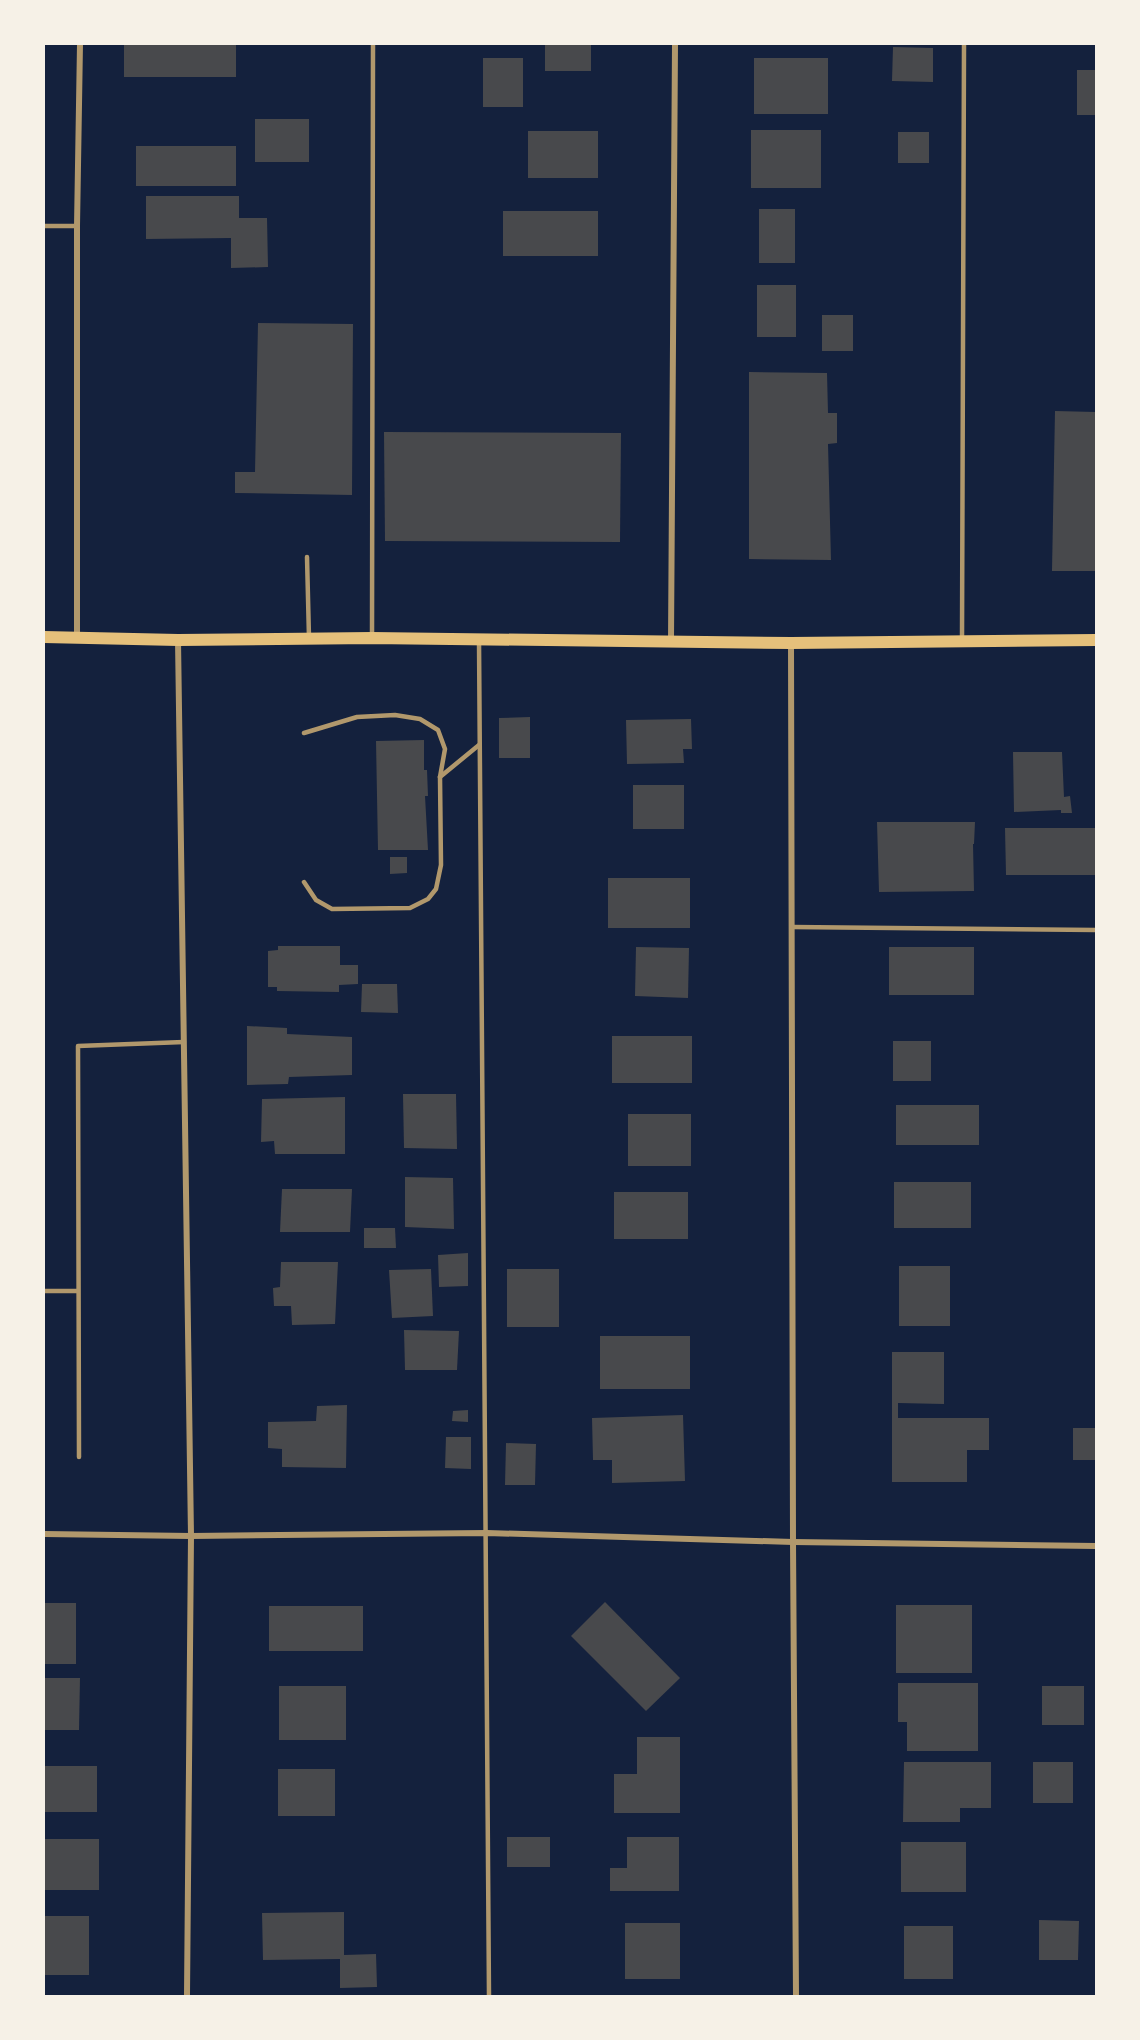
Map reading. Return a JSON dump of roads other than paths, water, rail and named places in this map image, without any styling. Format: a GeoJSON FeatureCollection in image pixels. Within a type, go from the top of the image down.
{"type":"FeatureCollection","features":[{"type":"Feature","properties":{"kind":"main road"},"geometry":{"type":"LineString","coordinates":[[44,637],[178,640],[372,638],[791,643],[1096,640]]}},
{"type":"Feature","properties":{"kind":"street"},"geometry":{"type":"LineString","coordinates":[[76,637],[80,44]]}},
{"type":"Feature","properties":{"kind":"street"},"geometry":{"type":"LineString","coordinates":[[671,641],[675,44]]}},
{"type":"Feature","properties":{"kind":"street"},"geometry":{"type":"LineString","coordinates":[[178,640],[191,1536],[187,1996]]}},
{"type":"Feature","properties":{"kind":"street"},"geometry":{"type":"LineString","coordinates":[[791,643],[796,1996]]}},
{"type":"Feature","properties":{"kind":"street"},"geometry":{"type":"LineString","coordinates":[[44,1534],[191,1536],[487,1533],[793,1542],[1096,1546]]}},
{"type":"Feature","properties":{"kind":"lane"},"geometry":{"type":"LineString","coordinates":[[372,638],[373,44]]}},
{"type":"Feature","properties":{"kind":"lane"},"geometry":{"type":"LineString","coordinates":[[962,642],[964,44]]}},
{"type":"Feature","properties":{"kind":"lane"},"geometry":{"type":"LineString","coordinates":[[44,226],[77,226]]}},
{"type":"Feature","properties":{"kind":"lane"},"geometry":{"type":"LineString","coordinates":[[307,557],[309,639]]}},
{"type":"Feature","properties":{"kind":"lane"},"geometry":{"type":"LineString","coordinates":[[478,639],[489,1996]]}},
{"type":"Feature","properties":{"kind":"lane"},"geometry":{"type":"LineString","coordinates":[[304,733],[357,717],[395,715],[420,719],[438,730],[445,749],[440,777],[441,865],[436,889],[428,898],[410,908],[332,909],[316,900],[304,882]]}},
{"type":"Feature","properties":{"kind":"lane"},"geometry":{"type":"LineString","coordinates":[[440,777],[479,745]]}},
{"type":"Feature","properties":{"kind":"lane"},"geometry":{"type":"LineString","coordinates":[[792,927],[1096,930]]}},
{"type":"Feature","properties":{"kind":"lane"},"geometry":{"type":"LineString","coordinates":[[79,1457],[78,1046],[184,1042]]}},
{"type":"Feature","properties":{"kind":"lane"},"geometry":{"type":"LineString","coordinates":[[44,1291],[77,1291]]}}]}
